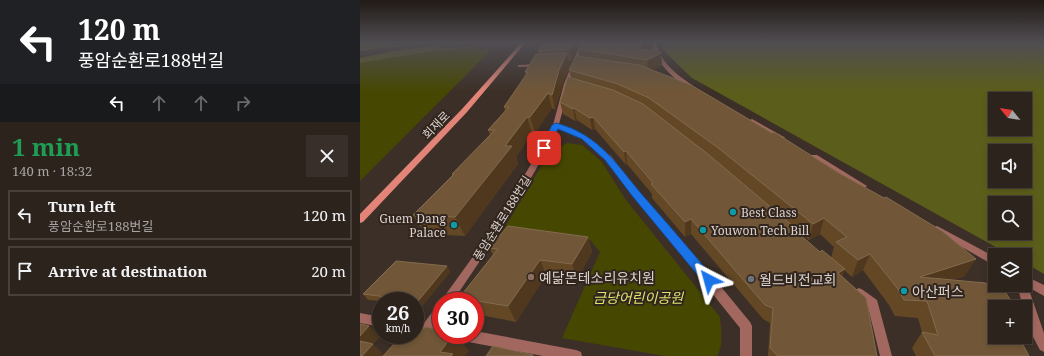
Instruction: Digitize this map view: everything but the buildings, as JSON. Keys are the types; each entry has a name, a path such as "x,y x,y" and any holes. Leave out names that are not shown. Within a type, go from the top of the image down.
{"main road":[{"name":"회재로","path":"360,220 458,119 510,59"}],"street":[{"name":"풍암순환로188번길","path":"453,292 493,235 556,125 571,85 578,59"},
{"path":"660,59 676,80 700,92"},
{"path":"519,66 546,65"},
{"path":"747,118 787,141"},
{"path":"556,125 584,138 608,158 637,195 700,269 746,326 746,356"},
{"path":"805,152 867,189"},
{"path":"927,224 988,258"},
{"path":"1032,284 1044,291"},
{"path":"855,289 873,304 886,356"},
{"path":"1024,292 1037,332 1044,346"},
{"path":"360,318 372,320"},
{"path":"413,345 432,323"},
{"path":"424,328 432,330"},
{"path":"484,339 576,356"}],"green space":[{"path":"387,59 482,59 360,181 360,63"},
{"name":"금당어린이공원","path":"567,143 582,145 601,161 626,200 720,317 721,347 717,356 665,356 562,338 600,252 590,240 501,234 549,153"}],"shaded area":[{"path":"360,59 387,59 360,63"},
{"path":"672,59 1044,59 1044,274 1032,267 1032,248 997,248 692,78"}],"place":[{"name":"Best Class","path":"733,212"},
{"name":"Guem Dang Palace","path":"454,225"},
{"name":"Youwon Tech Bill","path":"703,230"},
{"name":"예닮몬테소리유치원","path":"531,277"},
{"name":"월드비전교회","path":"751,279"},
{"name":"아산퍼스","path":"904,291"}],"route":[{"path":"544,148 556,125 584,138 608,158 637,195 709,280"}]}
